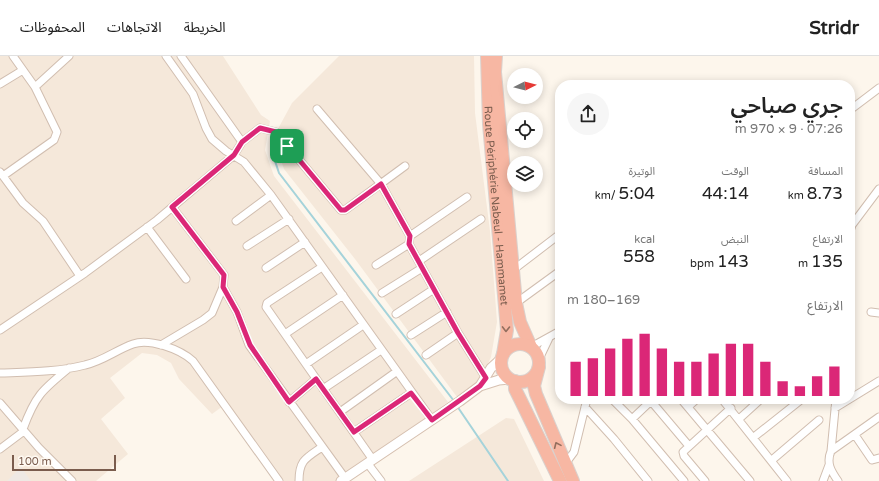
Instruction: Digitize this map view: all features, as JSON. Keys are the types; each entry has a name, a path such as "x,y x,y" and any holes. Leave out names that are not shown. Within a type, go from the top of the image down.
{"highway":[{"name":"Route Périphérie Nabeul - Hammamet","path":"487,56 489,124 507,330 503,356"},
{"name":"Route Périphérie Nabeul - Hammamet","path":"496,56 495,72 516,303 520,322 531,347"},
{"path":"539,363 532,378 521,382 513,380 503,370 503,356 512,346 525,344 531,347 539,363 534,386 536,394 573,481"},
{"path":"513,380 515,389 560,481"}],"street":[{"path":"13,56 35,87 56,127 56,136 54,140 2,174 23,203 43,221 80,276"},
{"path":"35,87 69,56"},
{"path":"166,56 193,94 212,139 226,151 244,162 271,195 411,393 432,420"},
{"path":"181,56 242,142"},
{"path":"0,84 23,70"},
{"path":"855,106 879,88"},
{"path":"317,109 381,184 410,240 420,264 458,333 486,378"},
{"path":"0,330 80,276 147,227 234,155 242,142 260,128 276,132 341,210 345,210 405,166"},
{"path":"855,221 879,189"},
{"path":"236,221 271,195"},
{"path":"376,265 467,197"},
{"path":"161,345 212,313 223,287 224,275 172,207"},
{"path":"247,246 289,219"},
{"path":"382,293 482,219"},
{"path":"147,227 186,278"},
{"path":"513,270 555,238"},
{"path":"266,268 305,242"},
{"path":"322,267 266,305 266,309 354,432 381,481"},
{"path":"516,303 555,275"},
{"path":"223,287 237,312 250,345 322,447 343,480 480,386 491,368 503,356"},
{"path":"396,314 434,289"},
{"path":"285,334 343,295"},
{"path":"412,335 447,312"},
{"path":"871,312 879,313"},
{"path":"306,364 363,325"},
{"path":"426,354 458,333"},
{"path":"531,347 555,334"},
{"path":"539,363 549,338"},
{"path":"0,373 69,368 86,365 105,358 132,344 140,343 161,345 186,355 193,361 279,481"},
{"path":"323,389 381,350"},
{"path":"0,449 23,430 32,406 39,394 69,368"},
{"path":"340,412 396,372"},
{"path":"289,402 316,379"},
{"path":"480,386 499,380 513,380"},
{"path":"855,396 879,381"},
{"path":"354,432 411,393"},
{"path":"0,403 23,430 72,481"},
{"path":"565,464 574,452 586,404"},
{"path":"617,404 632,418 684,481"},
{"path":"632,418 648,404"},
{"path":"655,404 689,446"},
{"path":"685,404 708,430 746,480"},
{"path":"688,407 691,404"},
{"path":"727,404 788,481"},
{"path":"739,419 756,404"},
{"path":"824,481 829,465 835,404"},
{"path":"835,408 842,404"},
{"path":"754,437 795,405"},
{"path":"585,407 614,439 648,481"},
{"path":"705,481 682,454 731,408"},
{"path":"831,451 879,417"},
{"path":"772,460 819,420"},
{"path":"855,435 872,460 879,458"},
{"path":"299,481 299,470 302,462 322,447"},
{"path":"829,465 831,472 838,481"}],"shaded area":[{"path":"0,56 223,56 261,115 270,121 265,150 274,176 448,402 336,481 277,481 223,406 212,414 179,379 171,363 157,355 142,353 110,378 125,398 101,419 128,454 96,481 0,481"},
{"path":"339,56 474,56 475,113 490,231 497,322 491,357 484,372 478,382 457,397 355,259 284,169 276,146 279,127 292,103"},
{"path":"506,418 514,419 544,481 409,481"},
{"path":"21,467 31,481 7,481"}],"waterway":[{"path":"272,137 271,149 279,173 454,401"},
{"path":"457,406 508,481"}],"route":[{"path":"260,128 266,128 276,132 287,146 341,210 345,210 381,184 410,236 409,244 458,333 486,378 480,386 432,420 411,393 354,432 316,379 289,402 258,360 250,345 237,312 223,287 224,275 172,207 234,155 242,142 260,128"}]}
